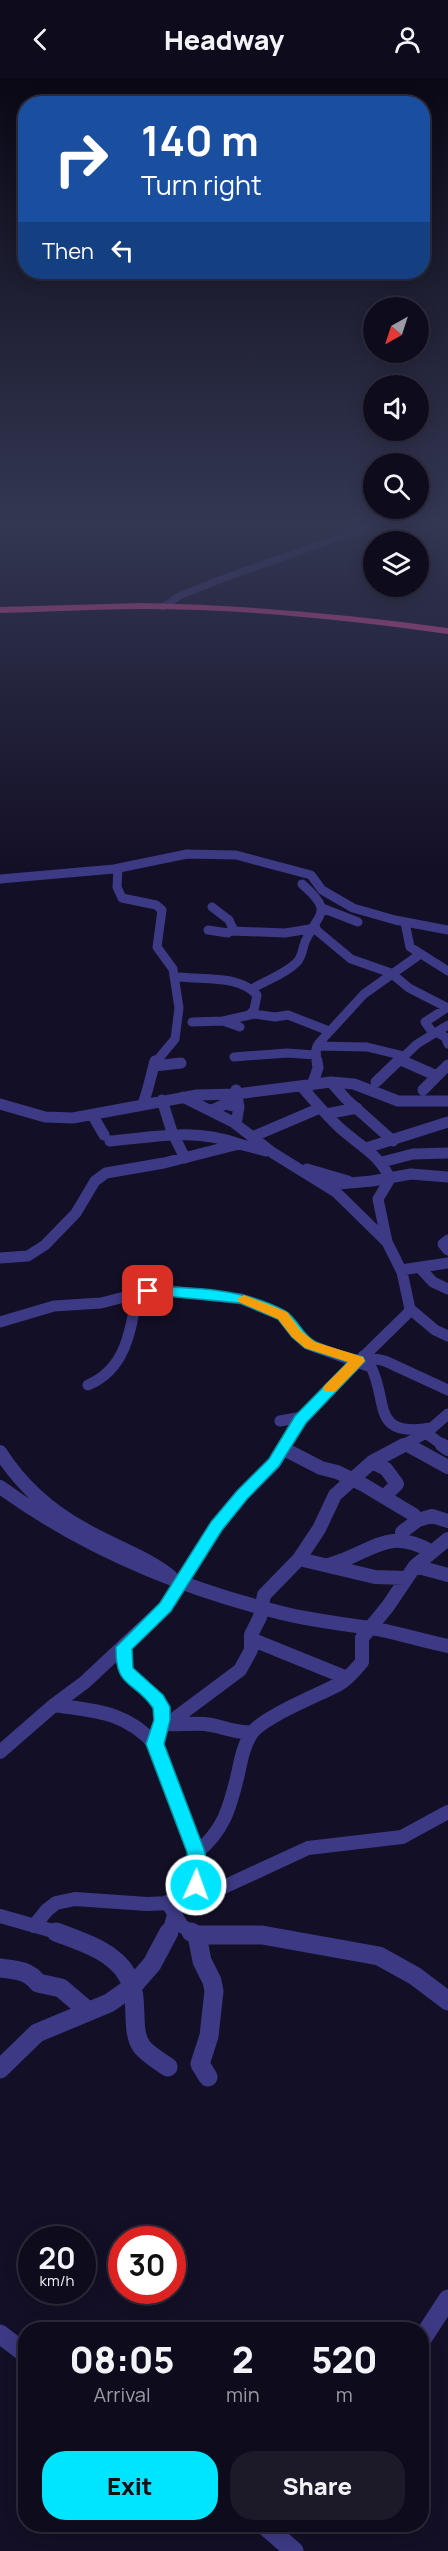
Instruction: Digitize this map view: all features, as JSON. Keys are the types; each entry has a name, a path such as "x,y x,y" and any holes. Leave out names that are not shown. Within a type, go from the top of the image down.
{"street":[{"path":"0,879 118,868 180,854 236,855 311,875 320,889 376,916 448,930"},
{"path":"118,868 116,884 122,898 156,905 162,910 155,944 159,954 167,959 173,970 179,994 177,1024 172,1044 159,1055 153,1080 146,1087 143,1104"},
{"path":"302,884 318,898 322,908 317,926"},
{"path":"212,907 231,922 232,931"},
{"path":"322,908 358,922"},
{"path":"252,989 278,976 299,961 307,938 317,926 328,915 339,915"},
{"path":"345,928 376,916"},
{"path":"405,923 410,947 419,955 448,971"},
{"path":"208,930 224,933 232,931 285,933 317,926"},
{"path":"317,926 351,959 391,973 409,988 448,1007"},
{"path":"307,1086 318,1068 317,1051 329,1032 358,1000 391,973 419,955"},
{"path":"180,977 235,982 252,989 257,995 254,1010 250,1014"},
{"path":"448,1007 425,1022 425,1025 434,1033 445,1037 448,1044"},
{"path":"192,1022 223,1021 250,1014 288,1015 329,1032"},
{"path":"223,1021 240,1027"},
{"path":"376,1082 402,1058 448,1025"},
{"path":"234,1057 367,1047 402,1058 440,1075 440,1091 447,1101"},
{"path":"156,1064 181,1063"},
{"path":"331,1082 393,1141"},
{"path":"0,1104 60,1119 93,1116 162,1100 197,1095 331,1082 354,1084 398,1101 447,1101"},
{"path":"307,1086 323,1111 381,1162 390,1179"},
{"path":"236,1124 237,1092"},
{"path":"183,1097 211,1108 273,1153 327,1185 387,1242"},
{"path":"162,1100 172,1132 185,1158"},
{"path":"211,1108 228,1103 238,1107"},
{"path":"0,1258 28,1256 45,1245 76,1213 99,1176 106,1173 185,1158 239,1144 323,1111 357,1108"},
{"path":"93,1116 107,1138 140,1139 172,1132 203,1134 239,1144"},
{"path":"366,1148 447,1124"},
{"path":"381,1162 413,1154 448,1153"},
{"path":"296,1166 352,1183"},
{"path":"327,1185 422,1174 448,1177"},
{"path":"390,1179 378,1199 387,1242 401,1270 410,1309 435,1330 448,1336"},
{"path":"448,1240 443,1244 448,1250"},
{"path":"401,1270 448,1263"},
{"path":"420,1268 433,1282 448,1289"},
{"path":"0,1322 54,1306 101,1304 137,1293 161,1290 242,1299 283,1316 297,1334 310,1345 393,1364 448,1390"},
{"path":"88,1385 98,1382 109,1374 128,1342 137,1293"},
{"path":"0,1752 54,1705 85,1682 165,1607 226,1513 265,1473 284,1449 302,1417 410,1309"},
{"path":"361,1358 374,1373 381,1409 386,1419 403,1430 435,1429"},
{"path":"155,1744 165,1724 233,1677 251,1650 251,1639 264,1595 298,1559 319,1529 335,1495 372,1462 435,1429 448,1414"},
{"path":"280,1421 302,1417"},
{"path":"435,1429 448,1449"},
{"path":"408,1444 446,1463"},
{"path":"284,1449 321,1468 351,1479 403,1508 418,1520"},
{"path":"0,1452 19,1479 63,1516 87,1531 145,1557 181,1584"},
{"path":"372,1462 386,1469 397,1484 384,1497"},
{"path":"0,1487 32,1512 79,1539 181,1584 282,1613 369,1628 448,1646"},
{"path":"402,1539 402,1532 418,1520 432,1516 448,1521"},
{"path":"328,1565 348,1560 368,1550 402,1539 432,1552"},
{"path":"165,1724 185,1726 202,1724 242,1733 252,1732 291,1706 327,1691 346,1678 362,1662 362,1638 388,1606 411,1572 448,1539"},
{"path":"298,1559 381,1578 411,1572 448,1575"},
{"path":"251,1639 346,1678"},
{"path":"124,1647 124,1666 127,1672 157,1700 165,1724"},
{"path":"0,2069 37,2033 109,2003 133,1986 158,1955 176,1904 192,1892 198,1877 196,1852 155,1744 140,1727 119,1716 103,1711 54,1705"},
{"path":"196,1852 211,1841 221,1828 242,1753 252,1732"},
{"path":"34,1926 53,1904 68,1900 176,1904 215,1891 308,1848 409,1834 448,1812"},
{"path":"176,1904 188,1931 197,1935 262,1935 380,1956 408,1971 448,2001"},
{"path":"0,1916 64,1935 105,1952 125,1970 133,1986 135,2030 139,2043 149,2055 168,2067"},
{"path":"197,1935 202,1960 214,1991 209,2036 201,2064 208,2077"},
{"path":"0,1968 24,1971 32,1975 38,1983 61,1988 88,2011"},
{"path":"429,2328 448,2299"},
{"path":"0,2334 18,2348"},
{"path":"277,2532 294,2551"}],"slow traffic":[{"path":"244,1299 283,1316 290,1322 297,1334 310,1345 358,1361 330,1388"}],"route":[{"path":"148,1291 161,1290 242,1299 283,1316 290,1322 297,1334 310,1345 358,1361 300,1419 274,1463 226,1513 165,1607 124,1647 124,1666 127,1672 157,1700 161,1707 162,1720 155,1744 164,1772 184,1815 196,1852 198,1877 196,1885"}]}
